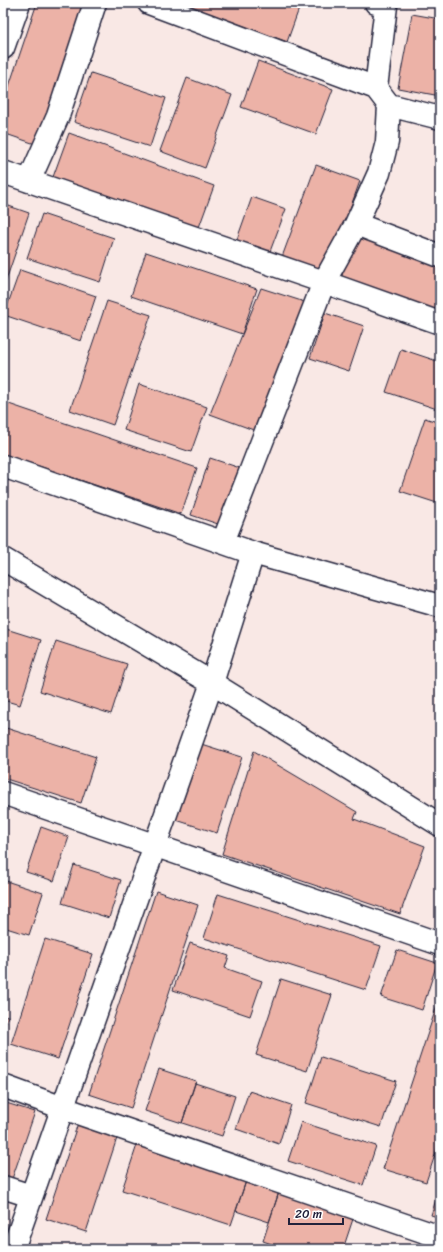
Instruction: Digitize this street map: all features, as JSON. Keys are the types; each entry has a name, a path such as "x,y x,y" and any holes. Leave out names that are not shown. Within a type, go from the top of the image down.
{"street":[{"path":"3,48 19,3"},
{"path":"29,181 58,116 95,3"},
{"path":"149,3 376,88 389,105 440,118"},
{"path":"376,88 383,4"},
{"path":"223,542 324,282 356,224 379,173 387,142 389,105"},
{"path":"3,172 440,323"},
{"path":"356,224 440,256"},
{"path":"3,466 253,552 440,606"},
{"path":"13,1249 212,683 253,552"},
{"path":"3,559 212,683 440,825"},
{"path":"3,793 440,944"},
{"path":"3,1086 440,1237"},
{"path":"3,1187 32,1196"}],"building":[{"path":"3,3 13,3 3,16"},
{"path":"37,3 85,3 38,145 3,133 3,104"},
{"path":"181,3 301,3 287,42"},
{"path":"412,14 440,19 440,96 398,88"},
{"path":"258,61 333,89 316,134 241,107"},
{"path":"91,73 166,98 150,147 74,122"},
{"path":"187,78 232,95 205,168 160,151"},
{"path":"69,133 214,186 198,230 53,177"},
{"path":"316,165 360,181 327,273 282,257"},
{"path":"252,197 286,209 269,254 236,242"},
{"path":"3,204 29,213 3,289"},
{"path":"42,214 114,238 100,282 27,258"},
{"path":"356,236 440,266 440,314 341,278"},
{"path":"146,252 257,289 242,334 131,296"},
{"path":"20,270 96,296 81,341 4,315"},
{"path":"261,288 311,304 259,432 210,414"},
{"path":"107,301 151,315 113,425 70,410"},
{"path":"325,313 364,326 349,371 310,358"},
{"path":"401,349 440,362 440,410 386,392"},
{"path":"139,384 207,407 191,452 124,430"},
{"path":"3,402 197,468 181,514 3,454"},
{"path":"425,418 440,423 440,504 400,491"},
{"path":"210,458 246,470 227,527 191,515"},
{"path":"3,628 41,640 20,705 3,700"},
{"path":"56,641 127,664 111,714 40,691"},
{"path":"3,727 96,757 81,803 3,778"},
{"path":"198,743 242,757 217,833 173,819"},
{"path":"254,751 357,812 354,819 425,846 400,914 222,854"},
{"path":"41,827 69,837 54,881 26,872"},
{"path":"74,865 121,880 109,918 62,903"},
{"path":"3,880 43,893 29,935 3,927"},
{"path":"156,891 198,905 131,1108 89,1094"},
{"path":"218,894 381,946 366,990 204,938"},
{"path":"45,939 93,954 58,1059 11,1044"},
{"path":"190,943 229,956 225,968 262,981 250,1016 173,990"},
{"path":"397,950 437,963 422,1010 381,997"},
{"path":"281,979 332,995 307,1071 256,1055"},
{"path":"440,996 440,1140 426,1182 383,1169"},
{"path":"3,1015 8,1016 3,1031"},
{"path":"321,1057 396,1081 381,1127 306,1103"},
{"path":"159,1069 196,1081 182,1123 145,1111"},
{"path":"195,1083 235,1096 222,1136 182,1123"},
{"path":"249,1091 291,1105 279,1144 236,1129"},
{"path":"3,1102 35,1112 12,1179 3,1176"},
{"path":"301,1122 376,1146 363,1185 288,1161"},
{"path":"78,1123 118,1135 86,1232 46,1219"},
{"path":"137,1145 246,1181 231,1225 122,1190"},
{"path":"246,1181 279,1192 269,1222 236,1211"},
{"path":"440,1187 440,1218 431,1215"},
{"path":"279,1192 354,1216 343,1249 286,1249 263,1241"}]}
